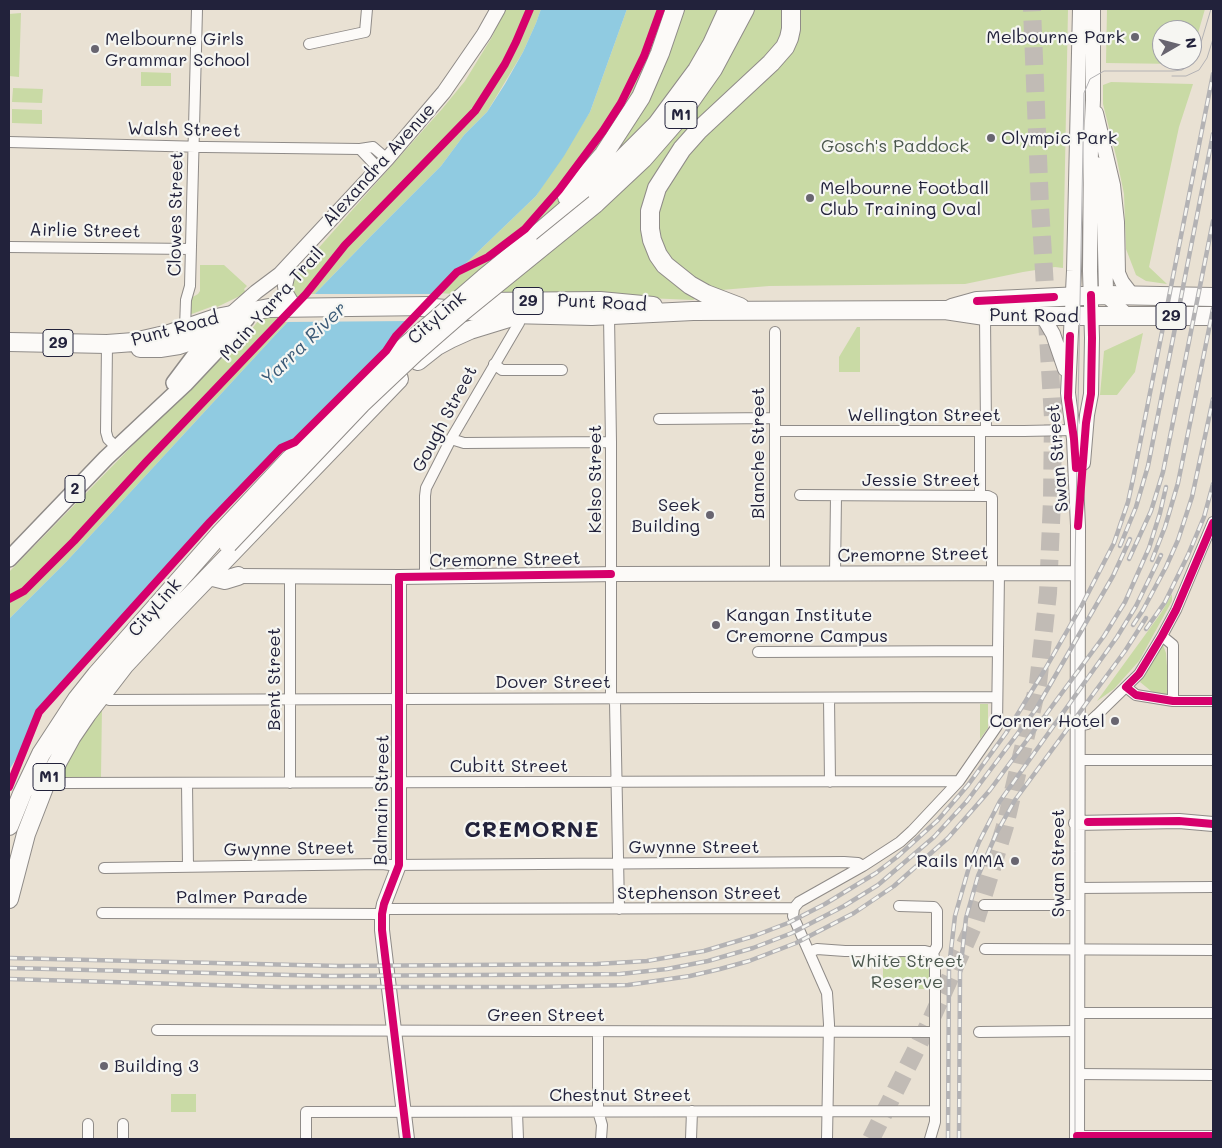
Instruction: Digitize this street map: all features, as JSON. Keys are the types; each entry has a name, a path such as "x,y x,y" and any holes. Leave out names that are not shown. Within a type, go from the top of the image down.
{"highway":[{"path":"586,194 604,154 641,97 660,53 675,9"},
{"path":"657,124 688,70 715,9"},
{"name":"M1","path":"9,899 21,849 45,785 72,736 101,694 224,540 361,404 462,312 633,150 657,124 697,70 712,44 728,9"},
{"name":"M1","path":"586,194 623,179 677,120 713,69 745,9"},
{"path":"750,311 697,289 665,265 658,255 652,240 649,224 650,211 657,188 682,149 698,131 776,58 785,47 791,29 791,9"},
{"name":"CityLink","path":"9,826 41,754 77,699 96,675 224,540 290,459 374,374 417,334 586,194"},
{"name":"Punt Road","path":"945,310 977,301 1073,296 1213,297"},
{"name":"Punt Road","path":"107,344 150,339 230,315 277,309 430,307 506,301 600,301 693,311"},
{"name":"Punt Road","path":"430,307 521,315 609,316 693,311 945,310 986,316 1213,316"},
{"name":"Punt Road","path":"9,342 107,344 164,348 210,335 277,309"},
{"name":"Alexandra Avenue","path":"210,335 230,315"},
{"path":"120,670 378,400 429,352 459,334 521,315"},
{"path":"209,576 225,580 238,576"}],"main road":[{"name":"Alexandra Avenue","path":"9,559 42,523 144,422 185,384 277,309"},
{"name":"Alexandra Avenue","path":"144,422 210,335"}],"street":[{"name":"Clowes Street","path":"185,328 187,296 190,286 197,9"},
{"path":"309,44 365,32 367,9"},
{"name":"Alexandra Avenue","path":"472,52 489,9"},
{"name":"Alexandra Avenue","path":"230,315 280,274 382,163 444,92 484,34 498,9"},
{"name":"Swan Street","path":"1077,1138 1076,822 1078,526 1073,430 1068,403 1068,387 1073,296 1080,9"},
{"path":"1091,140 1093,9"},
{"path":"1078,90 1091,140"},
{"path":"1093,100 1115,195 1118,273 1132,295"},
{"path":"1076,147 1082,141 1091,140 1106,150"},
{"name":"Swan Street","path":"1078,526 1086,423 1091,394 1092,316 1099,295 1091,140"},
{"name":"Walsh Street","path":"9,142 193,147 360,149 373,147 382,163"},
{"name":"Airlie Street","path":"9,247 191,249"},
{"path":"277,309 286,295 285,290 290,263"},
{"name":"Alexandra Avenue","path":"277,309 270,291 280,274"},
{"path":"1099,295 1128,316"},
{"name":"Gough Street","path":"425,576 426,488 451,439 519,323 521,315"},
{"path":"1042,315 1053,334 1068,387"},
{"name":"Kelso Street","path":"609,316 611,698 615,702 619,910"},
{"path":"980,496 986,316"},
{"name":"Blanche Street","path":"775,332 775,575"},
{"path":"107,344 106,432 108,439 117,448"},
{"path":"494,364 502,370 562,370"},
{"path":"659,419 775,418"},
{"name":"Wellington Street","path":"775,431 1073,430"},
{"path":"451,439 464,443 611,442"},
{"name":"Jessie Street","path":"800,495 988,496 992,498 995,573"},
{"path":"835,574 836,496"},
{"path":"1077,726 1087,724 1139,674 1176,610 1213,522"},
{"name":"Stephenson Street","path":"383,912 794,908 799,902 862,866 900,842 912,832 959,781 997,726 998,651 995,573"},
{"name":"Cremorne Street","path":"238,576 399,577 611,574 1078,573"},
{"name":"Bent Street","path":"290,575 290,783"},
{"name":"Balmain Street","path":"399,577 399,865 383,912 382,930 407,1139"},
{"path":"1162,636 1173,645 1173,701"},
{"path":"758,652 998,651"},
{"path":"1126,688 1136,695 1173,701 1213,701"},
{"name":"Dover Street","path":"109,700 997,696"},
{"path":"828,698 830,782"},
{"path":"1077,760 1213,760"},
{"name":"Cubitt Street","path":"60,783 959,781"},
{"path":"187,783 188,867"},
{"path":"1076,822 1179,821 1213,824"},
{"name":"Gwynne Street","path":"104,868 844,862 858,863 862,866"},
{"path":"1077,888 1213,887"},
{"path":"984,906 1077,905"},
{"path":"899,906 934,906 937,911 937,946 933,953"},
{"path":"794,908 793,916 827,993 827,1139"},
{"name":"Palmer Parade","path":"102,913 383,912"},
{"path":"809,952 817,949 925,951 933,953"},
{"path":"985,949 1213,950"},
{"path":"930,1139 935,1128 936,961 933,953"},
{"path":"1076,1013 1213,1012"},
{"name":"Green Street","path":"158,1030 935,1032"},
{"path":"979,1032 1076,1031"},
{"path":"598,1032 598,1111 602,1126 601,1139"},
{"path":"1077,1074 1213,1075"},
{"path":"691,1139 692,1111"},
{"name":"Chestnut Street","path":"306,1139 306,1112 934,1111"},
{"path":"518,1112 518,1139"},
{"path":"88,1124 88,1139"},
{"path":"123,1139 124,1124"},
{"path":"1077,1138 1213,1136"}],"green space":[{"path":"504,9 541,9 523,52 487,112 464,135 441,166 278,332 66,562 9,619 9,572 172,405 250,331 307,261 465,81 492,37"},
{"name":"Gosch's Paddock","path":"627,9 1068,9 1063,268 1055,267 1023,272 965,284 769,286 709,291 693,300 435,293 536,196 590,112"},
{"name":"Melbourne Park","path":"1107,9 1205,9 1202,20 1152,20 1152,64 1106,63"},
{"path":"21,13 19,77 9,76 9,14"},
{"path":"141,72 171,73 171,86 141,86"},
{"name":"Melbourne Park","path":"1111,82 1193,84 1179,127 1149,267 1167,284 1146,281 1136,275 1126,249 1124,194 1103,104 1103,85"},
{"path":"13,88 43,89 42,103 12,102"},
{"path":"12,109 42,110 42,124 12,123"},
{"path":"200,265 224,265 247,286 244,289 246,293 217,307 216,305 189,315 191,298 200,291"},
{"path":"857,327 860,327 860,372 839,372 839,357"},
{"path":"1143,333 1135,372 1117,395 1100,395 1104,351"},
{"path":"1172,594 1172,601 1139,661 1114,689 1097,701 1161,613"},
{"path":"1163,645 1166,653 1169,693 1164,696 1151,691 1140,682"},
{"path":"980,704 988,704 988,728 980,739"},
{"path":"102,706 101,777 63,776 61,774 77,742"},
{"name":"White Street Reserve","path":"883,953 931,953 931,989 883,989"},
{"path":"171,1094 196,1094 196,1112 171,1112"}],"water":[{"name":"Yarra River","path":"541,9 627,9 590,112 564,156 536,196 435,293 395,334 384,349 294,438 38,709 25,745 9,770 9,619 66,562 278,332 441,166 464,135 487,112 505,84 523,52"}],"pier":[{"path":"310,294 437,294 411,321 284,322"},
{"path":"392,343 296,439 212,528 316,417"}],"tunnel":[{"path":"871,1139 930,1022 976,920 1005,826 1038,684 1048,593 1053,418 1040,206 1032,9"}],"tram line":[{"path":"1075,1139 1075,564 1084,93 1090,79 1104,71 1182,70 1197,56 1211,9"},
{"path":"1172,76 1186,76 1199,70 1207,58 1213,39"}],"railway":[{"path":"9,958 339,966 597,964 647,961 704,951 754,936 788,923 825,904 876,873 938,820 968,785 1006,733 1082,605 1114,543 1128,502 1133,479 1213,74"},
{"path":"1120,546 1136,507 1148,466 1213,134"},
{"path":"1129,559 1151,511 1163,472 1213,221"},
{"path":"1152,560 1165,527 1178,483 1213,309"},
{"path":"1133,625 1166,567 1178,540 1192,497 1213,399"},
{"path":"1146,629 1165,602 1188,555 1204,517 1213,484"},
{"path":"9,979 281,987 628,985 690,976 720,969 749,961 796,943 854,913 894,886 948,838 990,790 1104,636 1125,602 1149,548 1166,487"},
{"path":"9,968 330,976 620,974 667,969 708,961 753,948 792,933 844,906 878,885 934,837 967,801 1036,709 1113,576 1130,539"},
{"path":"948,1139 949,967 955,916 969,867 979,842 1000,801 1117,637 1136,606 1161,555"},
{"path":"959,1139 960,973 966,918 978,876 997,832 1015,800 1125,651 1146,618"}],"cycle path":[{"name":"Main Yarra Trail","path":"9,599 24,591 74,541 146,462 306,294 345,245 475,111 505,64 530,9"},
{"path":"9,787 39,712 210,522 281,448 295,442 386,351 396,336 457,272 488,257 525,229 559,190 603,131 621,103 644,56 661,9"},
{"path":"1078,526 1086,423 1091,394 1091,295"},
{"path":"977,301 1054,297"},
{"path":"1070,336 1068,398 1076,468"},
{"path":"1213,523 1176,610 1139,674 1126,687 1136,695 1173,701 1213,701"},
{"path":"407,1139 382,930 384,904 399,865 399,577 611,574"},
{"path":"1088,822 1179,821 1213,824"},
{"path":"1077,1136 1213,1136"}],"place":[{"name":"Melbourne Park","path":"1135,37"},
{"name":"Melbourne Girls Grammar School","path":"95,49"},
{"name":"Olympic Park","path":"991,138"},
{"name":"Melbourne Football Club Training Oval","path":"810,198"},
{"name":"Seek Building","path":"710,515"},
{"name":"Kangan Institute Cremorne Campus","path":"716,625"},
{"name":"Corner Hotel","path":"1115,721"},
{"name":"Rails MMA","path":"1015,861"},
{"name":"Building 3","path":"104,1066"}],"district":[{"name":"CREMORNE","path":"532,830"}]}
